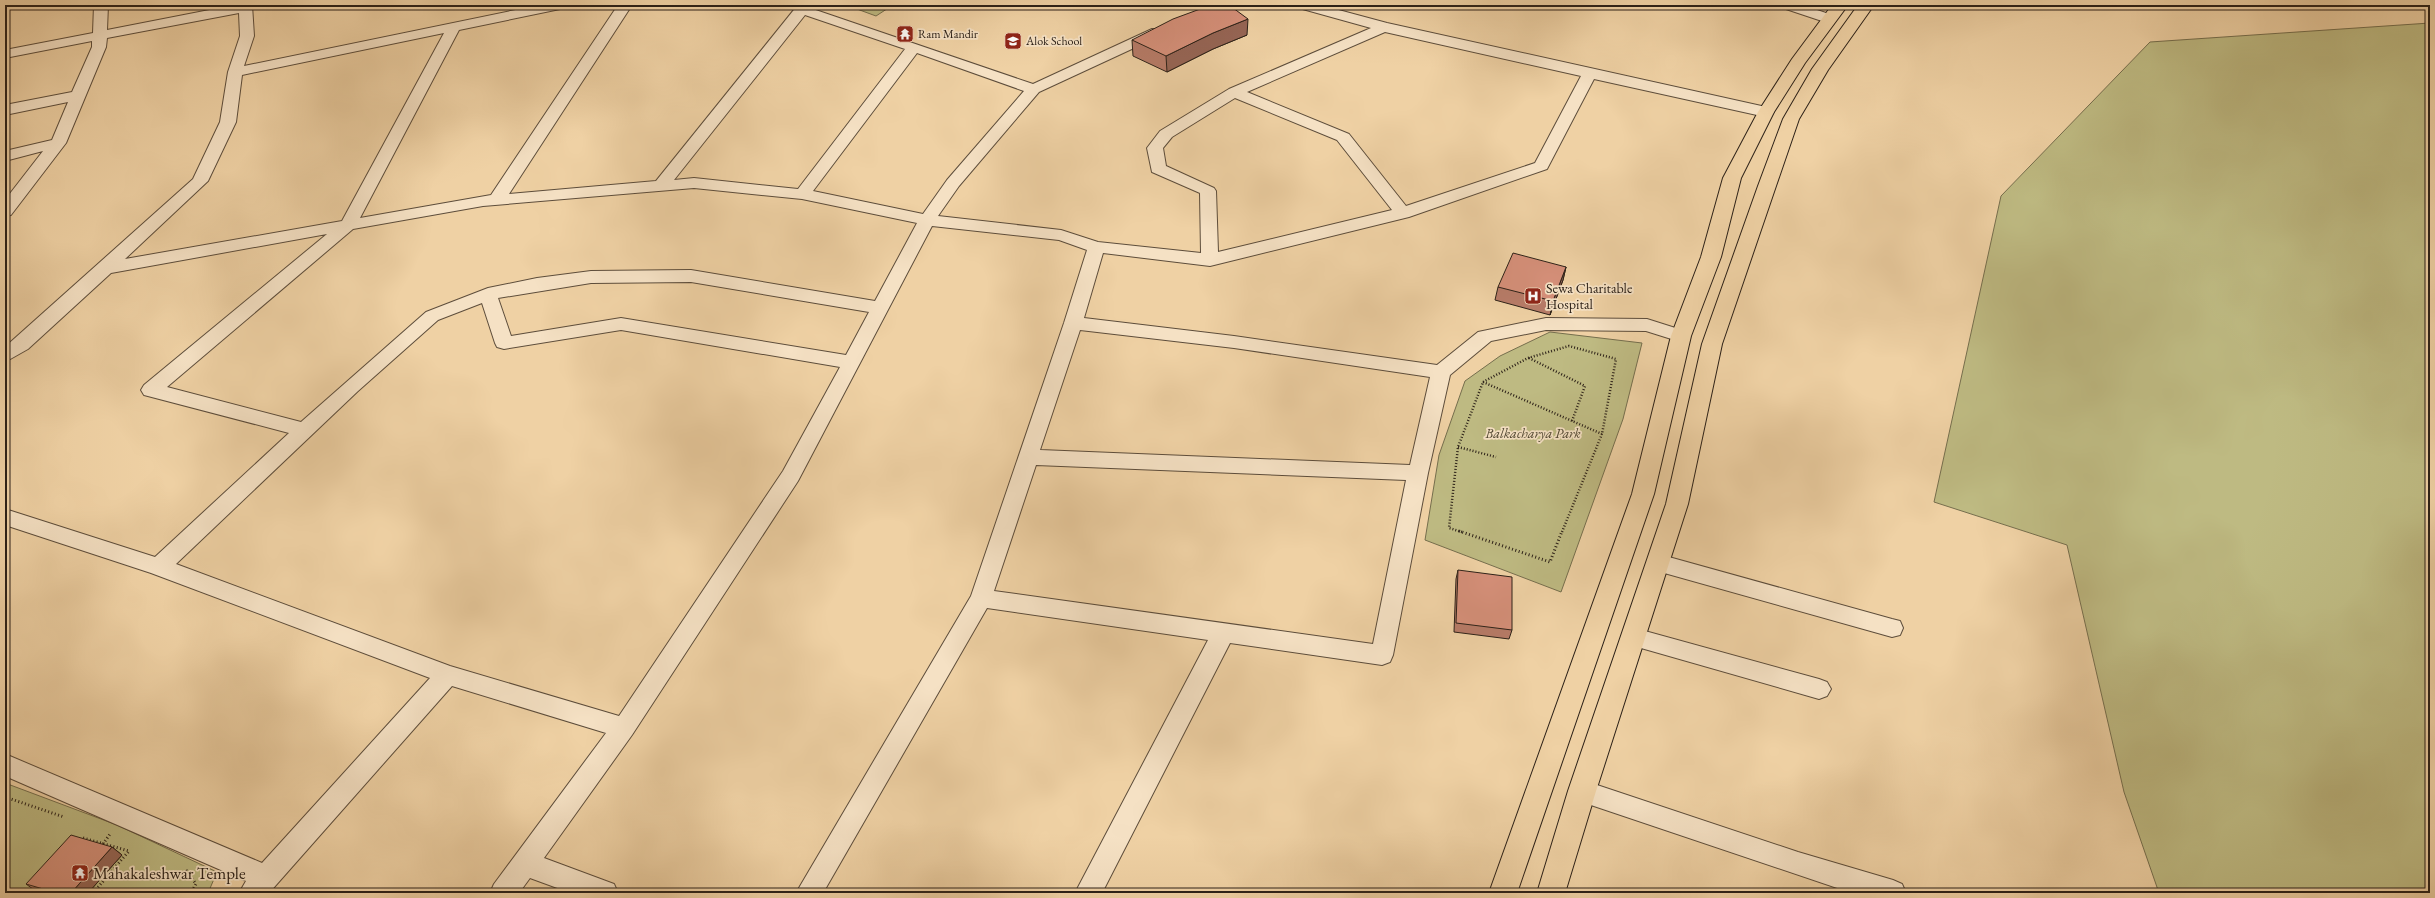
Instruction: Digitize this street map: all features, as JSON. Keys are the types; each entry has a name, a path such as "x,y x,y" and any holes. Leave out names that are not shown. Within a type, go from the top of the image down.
{"main road":[{"path":"1551,893 1582,791 1677,504 1712,344 1791,119 1820,69 1866,5"},
{"path":"1503,893 1643,494 1681,336 1711,257 1732,178 1766,112 1798,62 1835,12"}],"street":[{"path":"5,211 58,143 99,47 101,5"},
{"path":"235,72 560,5"},
{"path":"497,200 625,5"},
{"path":"1304,5 1342,10 1384,27 1589,74 1766,112"},
{"path":"1788,5 1835,12"},
{"path":"5,54 246,6 247,36 235,72 228,122 200,181 21,345 5,356"},
{"path":"661,186 798,7 1034,89"},
{"path":"503,893 526,864 624,728 791,476 927,220 953,183 1034,89 1175,24"},
{"path":"304,430 151,390 348,225 454,27"},
{"path":"1210,260 1208,191 1158,169 1155,148 1166,134 1234,92 1384,27"},
{"path":"802,194 914,48"},
{"path":"105,268 497,200 694,183 802,194 927,220 1062,235 1096,247 1210,260 1403,213 1541,166 1589,74"},
{"path":"1234,92 1343,137 1403,213"},
{"path":"5,110 79,95"},
{"path":"5,156 58,143"},
{"path":"809,893 981,598 1073,323 1096,247"},
{"path":"159,567 351,386 432,316 488,294 537,284 592,277 691,276 880,308"},
{"path":"488,294 504,343 621,324 851,362"},
{"path":"1073,323 1234,342 1441,372"},
{"path":"981,598 1382,655 1418,473 1441,372 1485,336 1546,324 1647,325 1681,336"},
{"path":"1029,457 1418,473"},
{"path":"5,517 159,567 448,675 624,728"},
{"path":"1658,563 1892,628"},
{"path":"1088,893 1224,632"},
{"path":"1634,637 1819,689"},
{"path":"5,765 259,885 448,675"},
{"path":"1582,791 1791,862 1893,893"},
{"path":"526,864 605,893"}],"path":[{"path":"1569,346 1616,359 1602,434 1550,562 1449,528 1458,447 1483,382 1528,358 1569,346"},
{"path":"1528,358 1585,386 1572,421"},
{"path":"1483,382 1602,434"},
{"path":"1458,447 1496,457"},
{"path":"5,798 65,818"},
{"path":"103,830 110,833"},
{"path":"76,843 81,838 129,851 93,893"},
{"path":"31,893 41,882"}],"green space":[{"path":"846,5 893,5 876,16"},
{"path":"2430,23 2430,893 2159,893 2124,792 2067,545 1934,502 2001,196 2150,42"},
{"name":"Balkacharya Park","path":"1550,332 1642,343 1623,419 1561,592 1425,540 1439,455 1465,381 1500,356"},
{"path":"5,783 117,825 217,872 208,893 5,893"}],"building":[{"path":"1211,5 1229,5 1248,19 1213,33 1166,56 1132,40 1173,19"},
{"path":"1513,253 1566,267 1553,301 1498,287"},
{"path":"1458,570 1512,577 1512,630 1456,623"},
{"name":"Mahakaleshwar Temple","path":"71,835 112,847 71,893 57,893 26,884"}],"place":[{"name":"Ram Mandir","path":"905,34"},
{"name":"Alok School","path":"1013,41"},
{"name":"Sewa Charitable Hospital","path":"1533,296"},
{"name":"Mahakaleshwar Temple","path":"80,873"}]}
